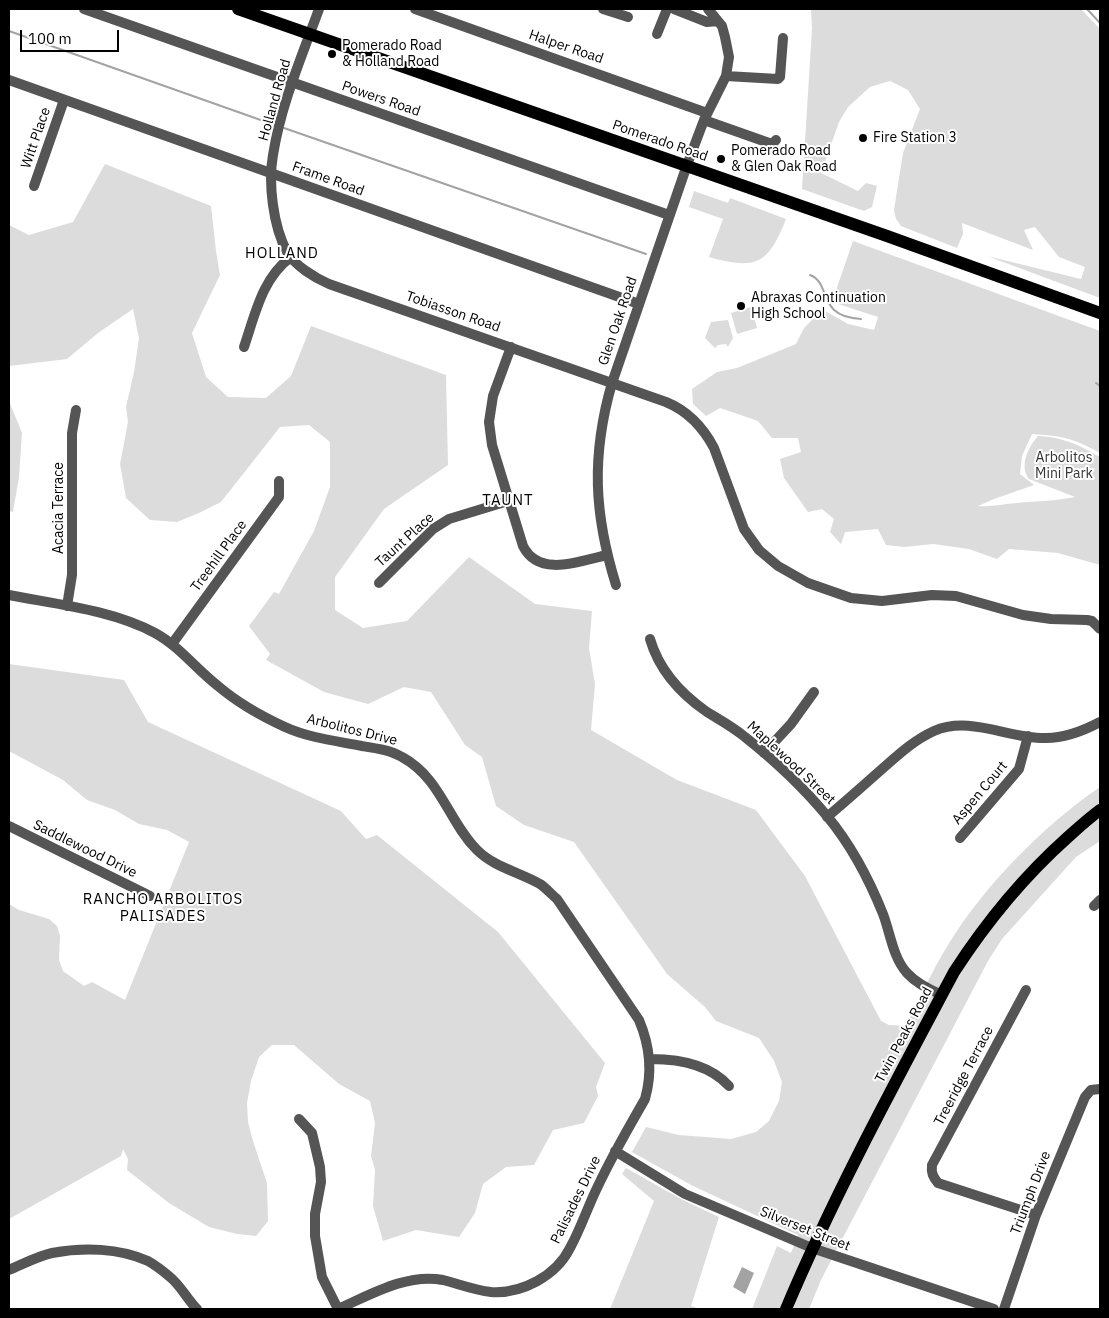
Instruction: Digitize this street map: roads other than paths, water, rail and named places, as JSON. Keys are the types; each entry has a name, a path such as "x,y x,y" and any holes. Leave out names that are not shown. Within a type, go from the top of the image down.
{"main road":[{"name":"Pomerado Road","path":"238,9 687,165 1100,313"},
{"name":"Twin Peaks Road","path":"786,1309 832,1204 954,972 974,941 1007,898 1043,859 1100,810"}],"street":[{"name":"Powers Road","path":"84,9 669,215"},
{"name":"Holland Road","path":"291,257 280,233 273,207 273,156 292,82 319,9"},
{"name":"Halper Road","path":"415,9 706,117 772,144 776,140"},
{"path":"603,9 628,17"},
{"path":"657,34 667,9"},
{"path":"674,9 707,22 718,21"},
{"path":"708,9 722,26 725,37 729,57 726,76 778,79 780,77 783,38"},
{"name":"Glen Oak Road","path":"616,585 603,537 597,492 598,450 605,406 687,165 706,117 726,76"},
{"name":"Frame Road","path":"9,80 639,304"},
{"name":"Witt Place","path":"34,186 64,100"},
{"path":"244,347 263,293 271,277 291,257"},
{"name":"Tobiasson Road","path":"291,257 314,278 328,284 673,405 694,419 708,436 744,529 759,550 778,566 808,583 851,598 882,601 932,595 956,596 1023,615 1053,620 1092,621 1100,629"},
{"path":"511,347 493,396 489,422 492,445 526,554 548,566 558,566 607,555"},
{"name":"Acacia Terrace","path":"67,606 72,576 72,433 76,410"},
{"name":"Treehill Place","path":"172,644 279,497 279,481"},
{"name":"Taunt Place","path":"379,582 433,530 449,520 508,501"},
{"name":"Arbolitos Drive","path":"9,595 116,617 136,624 172,644 218,686 250,710 288,728 327,740 382,750 402,756 422,772 440,792 463,833 477,850 490,860 541,885 565,908 639,1020 646,1037 651,1059 648,1088 645,1098 615,1151"},
{"name":"Maplewood Street","path":"650,639 659,662 686,696 744,736 764,753 828,817 855,856 872,888 884,916 899,961 907,973 931,990 942,995"},
{"path":"764,753 791,724 814,692"},
{"path":"828,817 912,743 935,730 971,726 1044,738 1062,737 1082,731 1100,722"},
{"name":"Aspen Court","path":"960,838 1019,769 1028,736"},
{"name":"Saddlewood Drive","path":"9,826 150,896"},
{"name":"Treeridge Terrace","path":"1026,990 932,1165 932,1176 938,1182 1036,1214"},
{"path":"651,1059 685,1061 719,1075 729,1086"},
{"name":"Triumph Drive","path":"1004,1309 1036,1214 1085,1097 1096,1090"},
{"path":"299,1119 312,1133 320,1167 321,1182 315,1214 315,1236 322,1277 338,1309"},
{"name":"Silverset Street","path":"615,1151 685,1194 812,1248 994,1309"},
{"name":"Palisades Drive","path":"338,1309 393,1284 423,1279 441,1280 473,1290 492,1292 527,1286 546,1276 570,1250 615,1151"},
{"path":"9,1270 50,1254 82,1249 96,1249 130,1255 149,1262 170,1277 179,1285 197,1309"}],"waterway":[{"path":"1087,9 1100,23"},
{"path":"9,31 272,124"},
{"path":"284,128 646,254"},
{"path":"810,275 817,279 831,306 837,312 847,317 861,319"},
{"path":"1096,383 1100,386"}],"place":[{"name":"Pomerado Road & Holland Road","path":"332,54"},
{"name":"Fire Station 3","path":"863,138"},
{"name":"Pomerado Road & Glen Oak Road","path":"721,159"},
{"name":"Abraxas Continuation High School","path":"741,306"}],"district":[{"name":"HOLLAND","path":"282,254"},
{"name":"TAUNT","path":"508,501"},
{"name":"RANCHO ARBOLITOS PALISADES","path":"163,908"}],"park label":[{"name":"Arbolitos Mini Park","path":"1064,466"}]}
